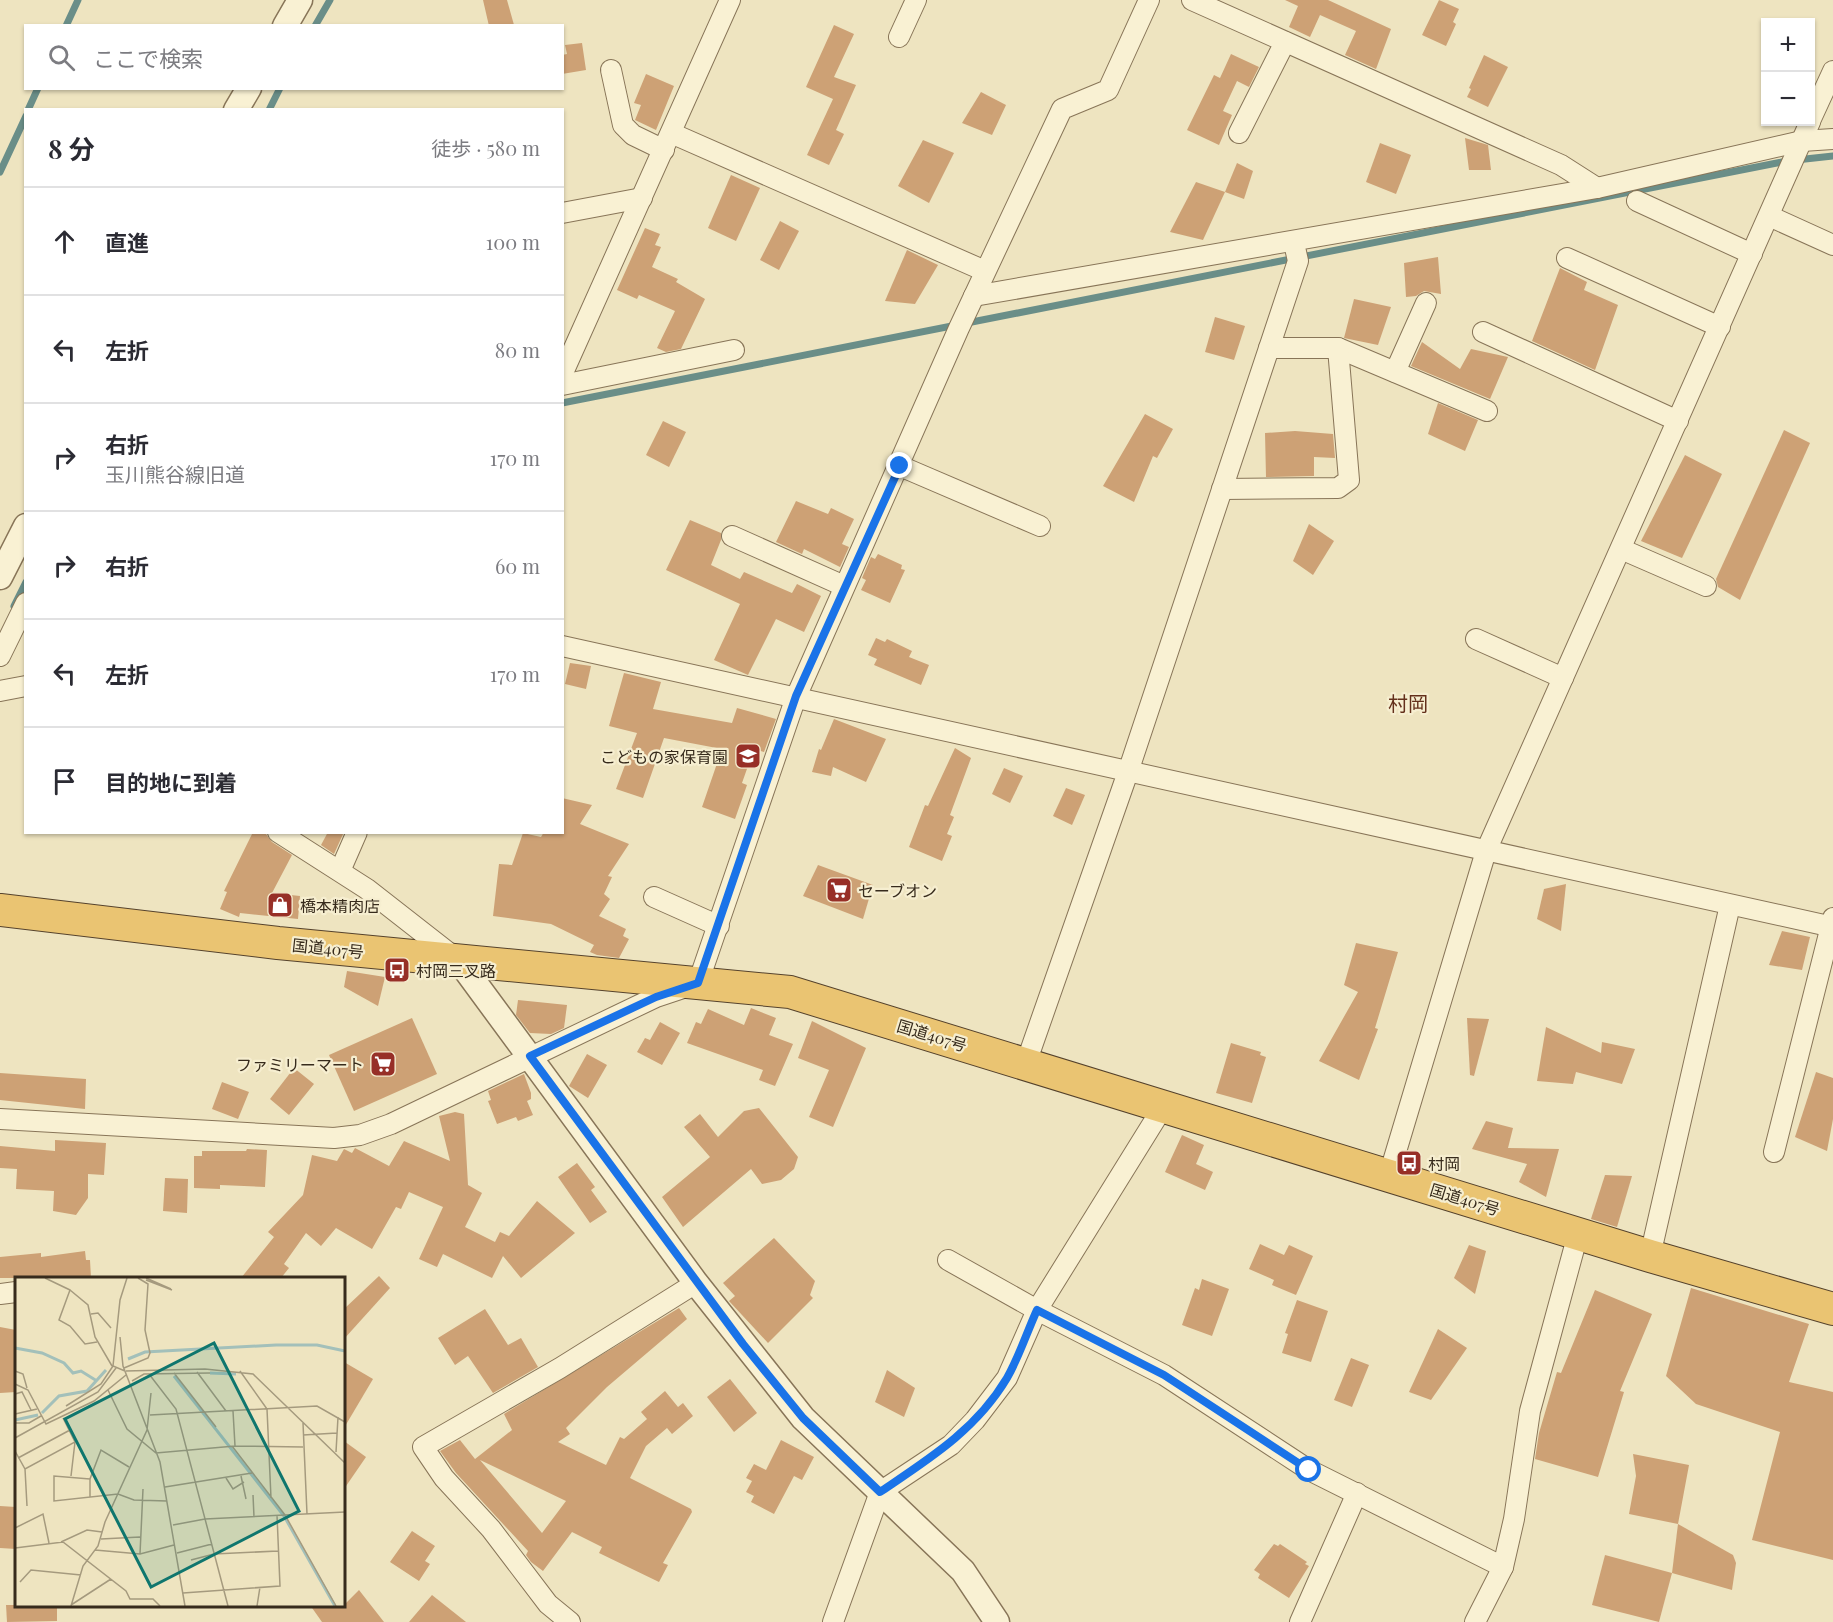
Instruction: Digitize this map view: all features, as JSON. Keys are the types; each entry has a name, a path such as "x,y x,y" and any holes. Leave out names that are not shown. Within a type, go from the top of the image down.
{"highway":[{"name":"国道407号","path":"0,910 459,961 790,992 1650,1256 1833,1309"}],"street":[{"path":"286,24 300,0"},
{"path":"564,371 730,0"},
{"path":"899,37 916,0"},
{"path":"0,1119 323,1137 351,1136 391,1124 656,997 698,983 796,696 985,271 1062,108 1108,90 1149,0"},
{"path":"1192,0 1561,165 1597,188"},
{"path":"1239,133 1285,42"},
{"path":"611,70 623,125 633,135 668,142 985,271"},
{"path":"1815,110 1833,71"},
{"path":"237,108 248,90"},
{"path":"1389,1175 1486,851 1808,126"},
{"path":"974,296 1296,252 1597,188 1802,141 1833,139"},
{"path":"564,213 642,198"},
{"path":"1637,201 1752,254"},
{"path":"1769,216 1833,246"},
{"path":"1026,1063 1128,772 1269,348 1296,252"},
{"path":"1567,258 1720,327"},
{"path":"1395,372 1426,303"},
{"path":"1483,332 1678,421"},
{"path":"1269,348 1338,348 1488,411"},
{"path":"1222,489 1338,488 1349,480 1338,348"},
{"path":"564,385 734,350"},
{"path":"900,466 1040,526"},
{"path":"0,577 24,530"},
{"path":"732,536 844,586"},
{"path":"1621,549 1706,586"},
{"path":"0,656 24,607"},
{"path":"1476,639 1563,678"},
{"path":"564,646 796,696 1730,905 1832,924 1774,1152"},
{"path":"0,691 24,686"},
{"path":"284,834 304,840 340,871 459,961 696,1283 803,1418 963,1571 997,1622"},
{"path":"340,871 356,834"},
{"path":"654,897 719,926"},
{"path":"1650,1256 1730,905"},
{"path":"833,1622 880,1492 951,1445 975,1419 1006,1378 1037,1310 1163,1107"},
{"path":"1475,1622 1503,1567 1514,1519 1530,1411 1578,1234"},
{"path":"948,1260 1037,1310 1164,1375 1309,1470 1503,1567"},
{"path":"570,1622 548,1604 491,1529 444,1478 423,1447 560,1368 696,1283"},
{"path":"0,1294 15,1292"},
{"path":"1300,1622 1357,1493"}],"building":[{"path":"483,0 507,0 514,24 489,24"},
{"path":"1285,0 1328,0 1391,29 1376,69 1345,55 1356,31 1320,15 1310,37 1289,27 1298,6"},
{"path":"1439,0 1459,9 1453,22 1456,24 1446,46 1422,35"},
{"path":"834,25 854,34 834,77 856,85 836,130 844,134 829,165 807,155 833,99 806,87"},
{"path":"582,43 586,70 564,74 564,55 567,54 565,45"},
{"path":"1231,54 1259,67 1249,87 1237,81 1223,111 1232,115 1219,145 1187,130 1214,75 1220,78"},
{"path":"1484,55 1508,67 1488,107 1467,97"},
{"path":"646,74 674,86 656,130 635,120 641,105 634,103"},
{"path":"981,92 1006,105 992,135 962,123"},
{"path":"1465,138 1488,145 1491,170 1469,170"},
{"path":"923,140 954,153 929,203 898,186"},
{"path":"1380,143 1411,155 1396,194 1366,182"},
{"path":"1237,163 1253,171 1244,199 1225,192"},
{"path":"731,175 760,188 736,241 708,228"},
{"path":"1196,182 1225,192 1203,240 1170,232"},
{"path":"780,221 799,231 779,270 760,260"},
{"path":"645,228 660,234 655,245 661,247 652,267 678,279 676,282 705,299 681,349 666,352 657,348 675,311 639,295 637,299 617,290"},
{"path":"907,250 938,265 915,304 885,301"},
{"path":"1438,257 1441,294 1424,291 1416,296 1406,297 1404,263"},
{"path":"1560,268 1587,282 1584,290 1618,305 1595,370 1532,341"},
{"path":"1354,299 1391,307 1378,345 1344,338"},
{"path":"1215,317 1245,326 1234,360 1205,352"},
{"path":"1422,342 1460,369 1471,349 1508,357 1490,399 1411,366"},
{"path":"1438,403 1478,420 1465,451 1428,434"},
{"path":"1145,414 1173,429 1157,458 1153,456 1134,502 1103,486"},
{"path":"663,421 686,432 669,467 646,455"},
{"path":"1784,430 1810,443 1740,600 1718,587 1716,579"},
{"path":"1295,431 1333,434 1335,458 1314,457 1314,476 1266,477 1265,433"},
{"path":"1685,455 1722,474 1682,558 1641,541"},
{"path":"796,501 828,514 831,508 854,519 842,544 849,547 840,567 804,549 802,554 776,542"},
{"path":"690,520 721,533 721,540 711,565 740,579 744,572 792,593 797,584 821,596 804,632 776,619 748,675 714,660 740,604 666,570"},
{"path":"1309,524 1334,541 1313,575 1293,561"},
{"path":"878,554 902,565 901,569 905,570 890,603 861,590 866,580 862,578 871,557 875,559"},
{"path":"876,638 885,642 887,639 912,651 909,657 929,665 921,685 874,665 877,659 868,655"},
{"path":"570,663 591,666 586,689 565,684"},
{"path":"624,673 661,682 653,709 732,723 737,708 776,719 764,752 754,749 742,783 747,785 735,819 702,807 722,749 664,738 643,798 616,789 637,733 609,726"},
{"path":"834,719 886,739 866,782 833,767 831,776 812,772 819,749 821,750"},
{"path":"955,748 971,758 950,815 954,817 947,834 952,836 942,861 909,847 925,805 928,806"},
{"path":"1004,768 1023,776 1010,803 992,794"},
{"path":"1066,788 1085,795 1072,825 1053,816"},
{"path":"564,798 592,805 580,824 629,844 608,876 612,877 604,894 610,899 599,916 626,929 623,936 629,939 619,958 590,952 594,945 551,924 493,916 499,864 512,865 523,834 541,837 543,834 564,834"},
{"path":"252,834 266,834 272,842 292,855 272,893 300,896 298,919 240,913 239,917 220,909 227,892 224,891"},
{"path":"327,834 343,834 334,854 321,845"},
{"name":"セーブオン","path":"818,865 873,885 863,919 803,896"},
{"path":"1566,884 1561,931 1537,919 1544,889"},
{"path":"1782,931 1810,937 1802,970 1769,965"},
{"path":"1356,943 1398,952 1375,1028 1378,1029 1359,1080 1319,1061 1358,992 1344,985"},
{"path":"347,971 385,977 378,1006 344,987"},
{"path":"518,1000 567,1005 564,1028 551,1034 530,1033 516,1015"},
{"path":"751,1008 776,1018 769,1035 793,1044 775,1086 759,1080 763,1070 687,1043 696,1022 701,1024 708,1009 744,1025"},
{"name":"ファミリーマート","path":"412,1018 437,1074 354,1111 329,1055"},
{"path":"1467,1018 1489,1019 1474,1076 1470,1075"},
{"path":"812,1021 866,1048 833,1127 809,1117 829,1070 798,1058"},
{"path":"660,1022 680,1033 662,1065 637,1052 645,1038 650,1040"},
{"path":"1546,1027 1601,1053 1602,1042 1635,1049 1622,1084 1576,1072 1573,1084 1537,1081"},
{"path":"1231,1043 1261,1052 1260,1055 1266,1057 1252,1103 1216,1093"},
{"path":"587,1054 607,1065 588,1098 569,1086"},
{"path":"294,1068 314,1084 289,1115 270,1099"},
{"path":"1816,1072 1833,1078 1833,1119 1827,1151 1795,1137"},
{"path":"0,1073 86,1079 85,1109 0,1100"},
{"path":"524,1074 531,1093 531,1099 527,1101 533,1115 518,1121 516,1117 497,1124 488,1101 491,1100 488,1091"},
{"path":"222,1082 249,1092 238,1119 212,1109"},
{"path":"759,1108 798,1157 794,1169 781,1180 762,1184 751,1169 683,1227 662,1197 710,1157 684,1127 700,1114 718,1137 744,1111"},
{"path":"455,1112 464,1114 468,1185 482,1193 465,1227 495,1242 500,1232 509,1236 537,1201 575,1233 521,1278 503,1256 492,1278 443,1254 437,1267 419,1259 443,1207 409,1192 401,1209 396,1207 372,1249 336,1228 321,1246 306,1233 284,1264 289,1268 282,1277 242,1277 274,1237 268,1232 303,1195 312,1155 337,1161 344,1149 352,1153 355,1148 389,1166 404,1141 450,1161 439,1116"},
{"path":"1486,1121 1513,1128 1508,1148 1559,1149 1546,1197 1519,1182 1527,1164 1472,1149"},
{"path":"1182,1135 1204,1145 1196,1164 1213,1172 1205,1190 1165,1172"},
{"path":"55,1140 106,1143 104,1175 88,1174 88,1198 76,1215 53,1211 54,1191 16,1189 17,1169 0,1168 0,1146 55,1151"},
{"path":"247,1149 267,1150 265,1187 220,1185 220,1189 194,1188 194,1156 202,1156 202,1151 246,1151"},
{"path":"577,1163 595,1187 591,1190 607,1212 590,1223 558,1177"},
{"path":"1605,1175 1632,1176 1617,1227 1591,1219"},
{"path":"165,1178 188,1179 187,1213 163,1211"},
{"path":"774,1238 815,1281 810,1295 813,1298 768,1343 729,1301 735,1296 723,1283"},
{"path":"1260,1244 1284,1255 1289,1245 1313,1256 1296,1295 1272,1285 1274,1280 1249,1269"},
{"path":"1469,1245 1486,1251 1475,1294 1454,1278"},
{"path":"85,1251 86,1260 90,1260 91,1277 0,1278 0,1257 41,1253 41,1257"},
{"path":"379,1276 390,1288 345,1338 345,1308"},
{"path":"1202,1279 1229,1289 1212,1336 1182,1325 1195,1288 1199,1290"},
{"path":"1691,1288 1809,1324 1789,1382 1833,1392 1833,1560 1752,1540 1780,1432 1696,1404 1666,1376"},
{"path":"1595,1290 1652,1314 1620,1391 1624,1392 1598,1477 1535,1459 1539,1433 1557,1372 1561,1373"},
{"path":"1297,1300 1328,1311 1311,1362 1282,1353 1288,1334 1285,1333"},
{"path":"679,1308 687,1319 607,1387 566,1428 570,1434 558,1442 606,1465 620,1437 624,1439 647,1419 641,1412 665,1391 678,1407 683,1403 693,1416 672,1434 667,1428 646,1446 630,1478 691,1509 692,1512 663,1563 668,1565 659,1582 599,1553 602,1547 572,1532 543,1571 531,1562 526,1555 528,1551 456,1473 440,1451 460,1440 475,1459 512,1430 504,1414","holes":["480,1460 566,1501 542,1533"]},
{"path":"485,1309 508,1345 521,1338 538,1367 493,1393 468,1356 455,1365 438,1338"},
{"path":"0,1327 15,1330 15,1392 0,1393"},
{"path":"1438,1329 1467,1348 1431,1400 1409,1392"},
{"path":"1351,1358 1369,1365 1352,1407 1334,1400"},
{"path":"345,1363 373,1379 345,1426"},
{"path":"887,1370 915,1388 904,1417 875,1402"},
{"path":"730,1379 757,1413 734,1432 707,1397"},
{"path":"781,1440 814,1457 802,1480 794,1476 774,1514 751,1502 754,1496 746,1492 752,1481 746,1478 754,1464 766,1470"},
{"path":"345,1442 366,1457 345,1488"},
{"path":"1633,1454 1689,1465 1678,1524 1629,1514 1636,1476"},
{"path":"0,1506 15,1507 15,1549 0,1548"},
{"path":"1678,1524 1733,1555 1736,1563 1732,1590 1672,1573"},
{"path":"412,1531 435,1546 425,1561 430,1564 419,1581 390,1562"},
{"path":"1274,1544 1278,1546 1280,1544 1307,1562 1305,1564 1309,1566 1289,1598 1258,1578 1260,1574 1254,1570"},
{"path":"1605,1555 1672,1573 1659,1622 1592,1605"},
{"path":"359,1590 384,1622 322,1622 311,1607 345,1607 345,1604"},
{"path":"432,1595 466,1622 409,1622"},
{"path":"6,1605 57,1607 57,1621 7,1622"}],"waterway":[{"path":"67,24 78,0"},
{"path":"316,24 330,0"},
{"path":"29,108 37,90"},
{"path":"270,108 279,90"},
{"path":"0,172 24,120"},
{"path":"564,403 1787,161 1833,156"},
{"path":"14,606 24,586"}],"place":[{"name":"こどもの家保育園","path":"748,756"},
{"name":"セーブオン","path":"839,890"},
{"name":"橋本精肉店","path":"280,905"},
{"name":"村岡三叉路","path":"397,970"},
{"name":"ファミリーマート","path":"383,1064"},
{"name":"村岡","path":"1409,1163"}],"district":[{"name":"村岡","path":"1408,702"}],"route":[{"path":"900,466 796,696 698,983 656,997 530,1056 743,1344 803,1418 829,1446 880,1492 951,1445 975,1419 1006,1378 1037,1310 1164,1375 1309,1470"}]}
